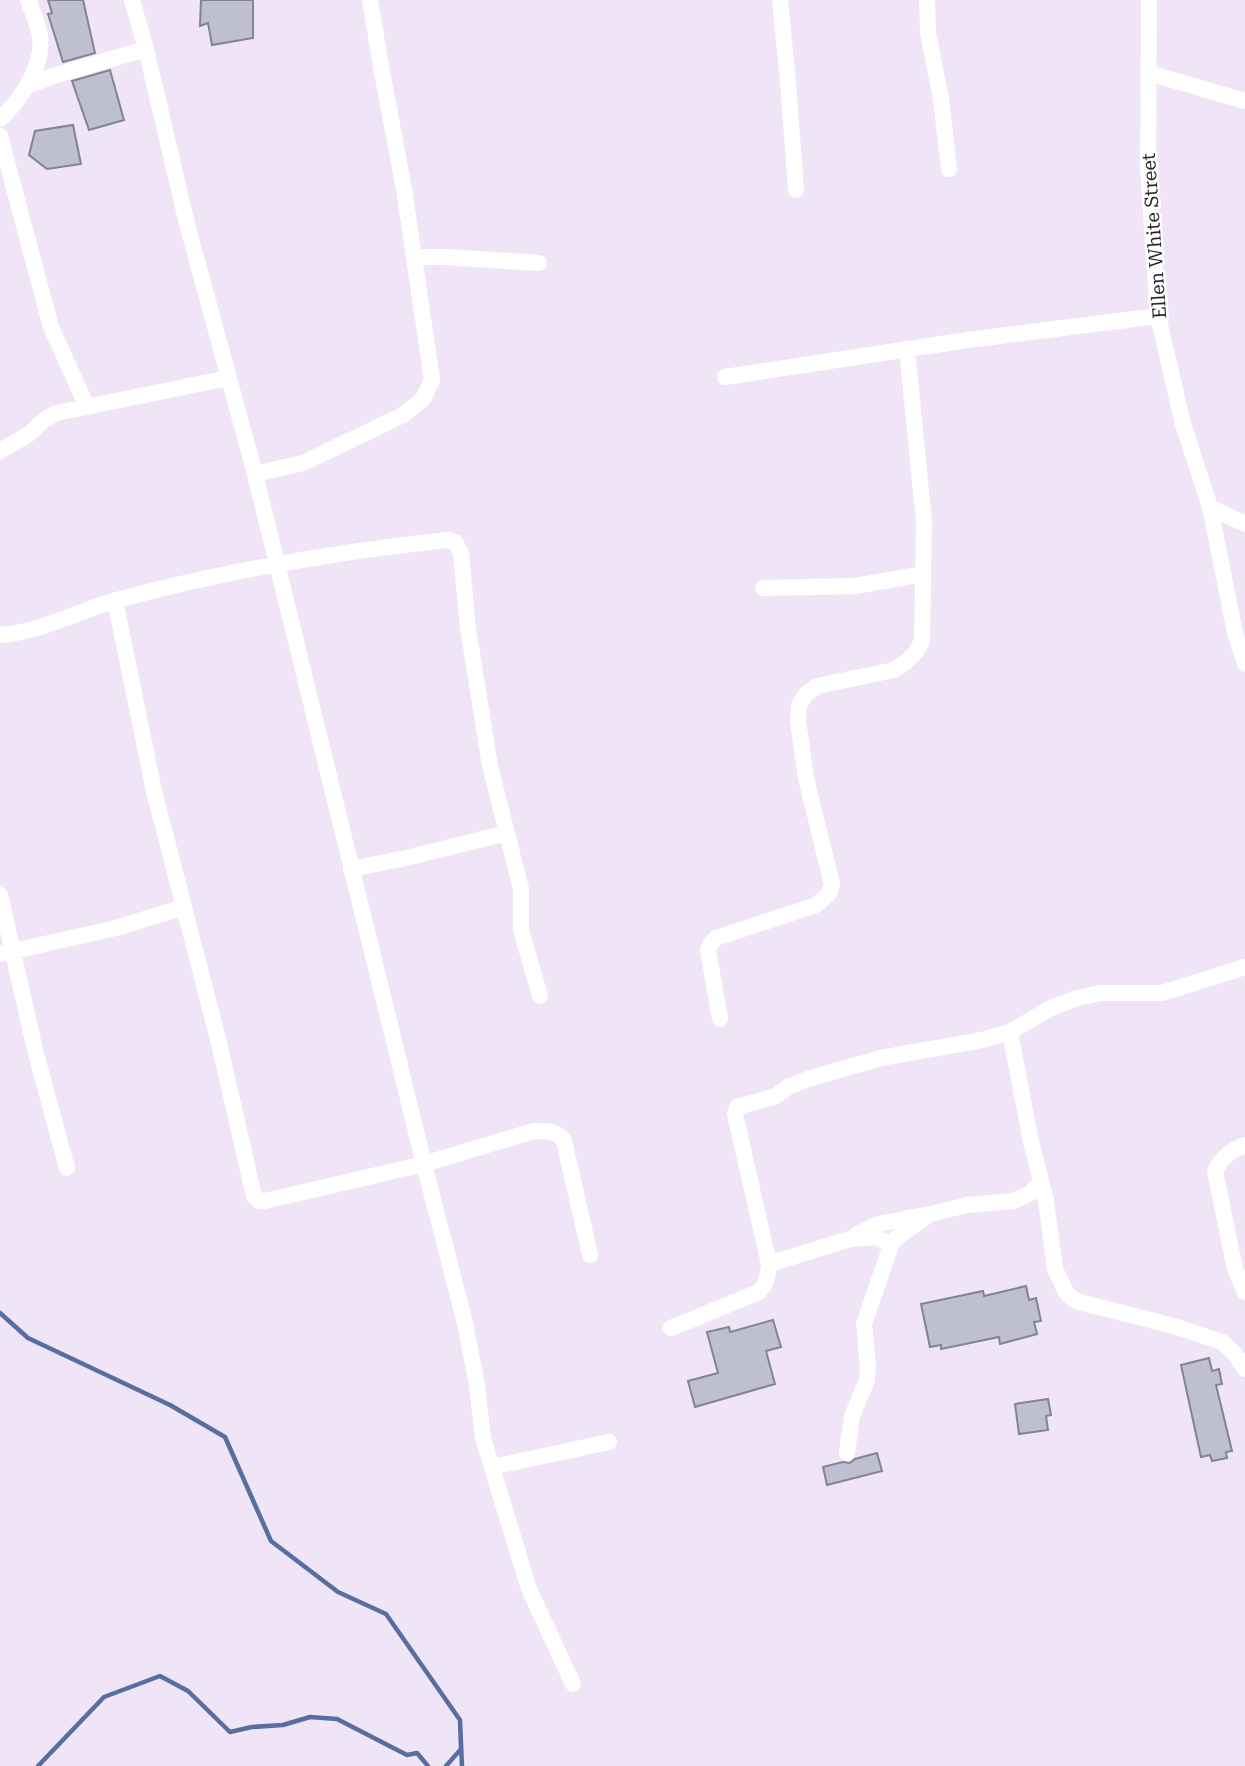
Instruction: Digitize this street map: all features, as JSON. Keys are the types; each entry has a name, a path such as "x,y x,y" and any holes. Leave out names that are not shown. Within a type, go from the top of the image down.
{"street":[{"path":"0,119 18,102 40,52 41,35 28,0"},
{"path":"132,0 187,224 255,474 465,1323 477,1385 483,1438 529,1588 573,1684"},
{"path":"255,474 303,463 403,415 423,399 432,380 404,188 370,0"},
{"path":"780,0 796,190"},
{"path":"928,0 928,33 941,100 949,169"},
{"name":"Ellen White Street","path":"1149,0 1148,169 1158,316 1183,424 1210,507 1235,633 1245,664"},
{"path":"27,86 146,49"},
{"path":"1149,73 1245,101"},
{"path":"0,136 51,327 87,407"},
{"path":"414,257 539,263"},
{"path":"725,377 968,340 1158,316"},
{"path":"720,1019 708,950 711,943 716,938 816,905 829,894 832,884 806,778 798,721 799,705 806,694 817,686 894,670 916,652 922,641 925,522 907,349"},
{"path":"0,451 57,413 228,378"},
{"path":"1210,507 1245,524"},
{"path":"0,635 39,628 115,600 275,563 391,546 447,540 455,542 461,553 468,628 490,766 521,889 521,930 540,996"},
{"path":"763,588 855,586 923,574"},
{"path":"115,600 154,791 222,1055 254,1196 259,1201 265,1201 424,1164 534,1131 552,1131 564,1140 590,1255"},
{"path":"351,869 507,833"},
{"path":"0,895 7,953 67,1168"},
{"path":"7,953 116,928 184,907"},
{"path":"671,1328 759,1292 767,1278 769,1264 735,1114 737,1107 776,1096 788,1087 810,1078 881,1058 982,1040 1010,1031 1051,1008 1077,998 1101,993 1162,993 1245,967"},
{"path":"1010,1031 1031,1142 1046,1201 1055,1269 1067,1294 1083,1303 1174,1326 1222,1342 1235,1354 1245,1369"},
{"path":"1245,1145 1222,1158 1215,1171 1235,1269 1245,1292"},
{"path":"769,1264 850,1239 878,1224 967,1205 1013,1201 1031,1192 1041,1181"},
{"path":"847,1453 852,1416 867,1380 864,1324 891,1245 930,1214"},
{"path":"850,1239 876,1237 891,1245"},
{"path":"492,1467 609,1442"}],"building":[{"path":"48,0 83,0 95,53 63,62 48,14 52,13"},
{"path":"201,0 253,0 253,38 212,45 208,23 200,26"},
{"path":"110,70 124,120 89,130 72,81"},
{"path":"73,125 81,164 47,169 29,155 35,131"},
{"path":"1026,1286 1029,1300 1036,1298 1041,1321 1034,1322 1037,1334 1000,1344 999,1337 941,1349 941,1345 930,1347 921,1304 983,1291 984,1296"},
{"path":"773,1320 781,1347 766,1351 775,1384 695,1407 688,1381 718,1373 707,1332 729,1327 730,1332"},
{"path":"1209,1358 1212,1371 1219,1369 1222,1384 1216,1385 1232,1451 1226,1452 1227,1458 1212,1461 1210,1455 1201,1457 1181,1365"},
{"path":"1048,1399 1051,1415 1046,1416 1048,1430 1019,1434 1015,1404"},
{"path":"877,1453 882,1471 827,1485 823,1467 850,1463"}],"waterway":[{"path":"0,1313 28,1338 170,1405 225,1437 271,1541 338,1592 386,1614 460,1720"},
{"path":"38,1766 104,1697 160,1676 188,1691 230,1732 283,1725 310,1717 337,1719 407,1755 417,1753 428,1766"},
{"path":"446,1766 461,1749 460,1720 462,1766"}]}
